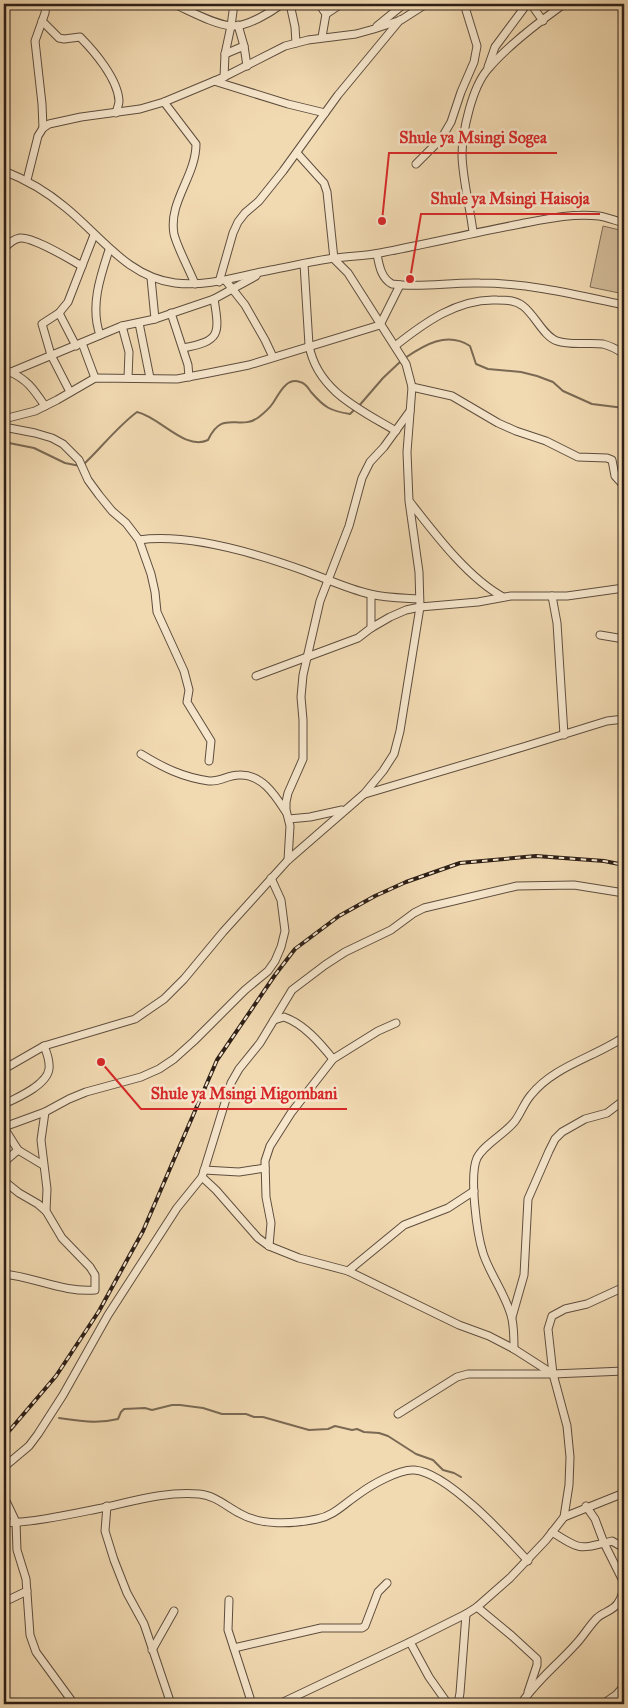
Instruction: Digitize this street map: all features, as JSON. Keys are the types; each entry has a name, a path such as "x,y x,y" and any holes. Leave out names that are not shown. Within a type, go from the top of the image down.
{"street":[{"path":"27,180 35,145 43,128 35,41 45,13 46,4"},
{"path":"174,4 199,15 234,26 262,16 282,4"},
{"path":"224,77 225,54 234,26 234,4"},
{"path":"290,4 294,20 296,43"},
{"path":"319,4 326,14 322,37"},
{"path":"326,14 341,4"},
{"path":"374,30 404,4"},
{"path":"43,128 58,121 140,109 164,102 224,77 275,50 322,37 374,30 401,20 426,4"},
{"path":"416,164 441,139 451,122 474,62 477,46 465,7 466,4"},
{"path":"473,232 462,155 466,122 494,48 527,4"},
{"path":"531,4 543,20"},
{"path":"487,70 502,55 564,4"},
{"path":"223,281 233,233 238,222 259,201 297,153 324,113 401,20"},
{"path":"42,21 59,38 64,40 80,37 89,46 114,82 119,101 116,113"},
{"path":"234,26 244,46 247,66"},
{"path":"225,54 244,46"},
{"path":"214,81 324,113"},
{"path":"164,102 196,144 196,151 188,178 177,204 174,223 174,235 195,284"},
{"path":"4,1069 44,1046 135,1019 164,999 184,980 288,860 364,794 394,754 400,730 420,603 409,501 407,452 412,387 406,364 380,325 366,299 348,273 334,258 327,192 324,183 297,153"},
{"path":"4,171 27,180 48,193 67,208 110,250 151,278 174,283 195,284 223,281 334,258 377,254 473,232 543,219 571,216 600,216 624,223"},
{"path":"70,392 51,355 42,324 59,313 68,302 94,235"},
{"path":"5,245 20,238 27,239 82,266"},
{"path":"100,335 96,322 98,285 110,250"},
{"path":"377,254 383,277 386,281 400,285 480,282 519,285 624,305"},
{"path":"304,264 311,358 343,400 396,431"},
{"path":"7,373 122,326 155,319 214,299 265,271"},
{"path":"151,278 155,319"},
{"path":"223,281 245,305 274,357"},
{"path":"4,419 23,415 44,406 95,378 177,379 189,377 241,367 380,325 400,285"},
{"path":"182,348 201,345 214,337 217,316 214,299"},
{"path":"394,346 416,329 445,312 466,303 490,299 515,301 523,306 542,326 548,336 556,341 604,344 624,354"},
{"path":"59,313 79,345 95,378"},
{"path":"171,313 188,365 189,377"},
{"path":"139,323 150,378"},
{"path":"122,326 129,352 128,378"},
{"path":"7,373 22,377 30,385 44,406"},
{"path":"412,387 452,396 498,423 578,457 607,458 612,460 614,476 624,486"},
{"path":"288,860 290,826 286,810 288,793 303,759 304,720 301,697 307,657 320,601 349,526 362,478 370,462 396,431 410,410"},
{"path":"4,427 35,433 52,438 63,444 79,460 88,480 99,495 138,540 156,592 157,612 184,670 188,690 187,702 211,741 209,761"},
{"path":"409,501 439,539 481,583 504,597"},
{"path":"138,540 163,538 186,540 221,547 292,567 371,595 420,603 478,602 504,597 535,595 580,595 624,588"},
{"path":"371,595 371,628"},
{"path":"552,596 557,623 564,735"},
{"path":"256,676 358,638 371,628 420,603"},
{"path":"600,635 624,639"},
{"path":"364,794 608,721 624,719"},
{"path":"141,754 169,771 186,777 215,781 240,775 260,781 270,789 288,817"},
{"path":"288,817 316,816 346,809"},
{"path":"43,1165 18,1150 4,1128 45,1112 86,1092 159,1069 174,1059 245,990 268,971 282,947 285,931 281,900 271,878"},
{"path":"4,1466 29,1446 38,1434 63,1395 108,1314 177,1208 203,1174 230,1083 274,1020 292,990 345,952 391,930 424,908 518,886 574,885 624,893"},
{"path":"274,1020 284,1017 294,1022 315,1038 333,1059"},
{"path":"269,1246 271,1223 266,1197 264,1168 266,1155 291,1113 333,1059 378,1031 396,1023"},
{"path":"514,1349 512,1318 507,1304 489,1271 482,1250 474,1190 474,1173 477,1158 515,1121 531,1095 542,1085 568,1067 600,1052 624,1037"},
{"path":"4,1104 37,1086 46,1078 49,1070 44,1046"},
{"path":"512,1318 524,1275 528,1199 552,1145 562,1132 570,1126 585,1119 607,1114 624,1100"},
{"path":"45,1112 41,1140 47,1189 46,1211"},
{"path":"4,1162 18,1150"},
{"path":"203,1174 239,1172 264,1168"},
{"path":"203,1174 258,1238 269,1246 299,1258 348,1271 459,1325 489,1336 514,1349 553,1374"},
{"path":"4,1181 46,1211 62,1238 90,1267 95,1275 96,1290 68,1288 4,1274"},
{"path":"348,1271 404,1225 448,1208 474,1190"},
{"path":"279,1704 466,1614 477,1607 528,1561 552,1532 564,1516 569,1485 570,1457 567,1426 553,1374 548,1329 552,1316 565,1309 587,1304 624,1287"},
{"path":"398,1414 457,1377 468,1374 553,1374 624,1370"},
{"path":"4,1522 16,1522 158,1496 200,1494 223,1502 250,1518 275,1522 319,1519 331,1514 361,1492 383,1480 400,1472 414,1470 428,1474 454,1489 499,1530 528,1561"},
{"path":"564,1516 624,1493"},
{"path":"4,1497 16,1522 17,1550 26,1579 30,1635 36,1652 74,1704"},
{"path":"107,1506 105,1530 114,1560 127,1593 140,1614 170,1704"},
{"path":"521,1704 599,1616 622,1604 623,1581 604,1543 595,1519 586,1506"},
{"path":"552,1532 577,1547 584,1548 612,1541 624,1548"},
{"path":"234,1648 321,1628 362,1628 378,1592 387,1583"},
{"path":"4,1602 27,1590"},
{"path":"229,1600 228,1630 252,1704"},
{"path":"477,1607 537,1660 528,1694"},
{"path":"152,1650 174,1611"},
{"path":"458,1704 466,1614"},
{"path":"410,1642 429,1677 448,1704"},
{"path":"603,1704 616,1695 624,1686"}],"shaded area":[{"path":"603,226 624,231 624,294 590,287"}],"waterway":[{"path":"405,358 428,345 444,340 453,340 470,346 476,364 488,369 521,372 537,376 553,382 563,391 592,404 624,408"},
{"path":"358,407 383,378 401,361"},
{"path":"84,464 137,412 155,420 181,437 199,442 208,440 219,425 252,421 259,417 270,407 284,387 295,381 304,383 320,401 332,410 350,414 354,410"},
{"path":"4,442 34,448 65,463 80,466"},
{"path":"59,1418 96,1422 118,1419 124,1409 145,1408 152,1410 180,1405 203,1408 222,1414 246,1414 254,1417 263,1417 309,1430 328,1429 335,1426 352,1430 357,1429 388,1436 416,1454 433,1460 443,1470 461,1477"}],"railway":[{"path":"4,1437 56,1376 99,1311 143,1231 217,1060 295,949 339,916 375,896 406,882 460,863 536,856 604,861 624,865"}],"place":[{"name":"Shule ya Msingi Sogea","path":"382,221"},
{"name":"Shule ya Msingi Haisoja","path":"410,279"},
{"name":"Shule ya Msingi Migombani","path":"101,1062"}]}
